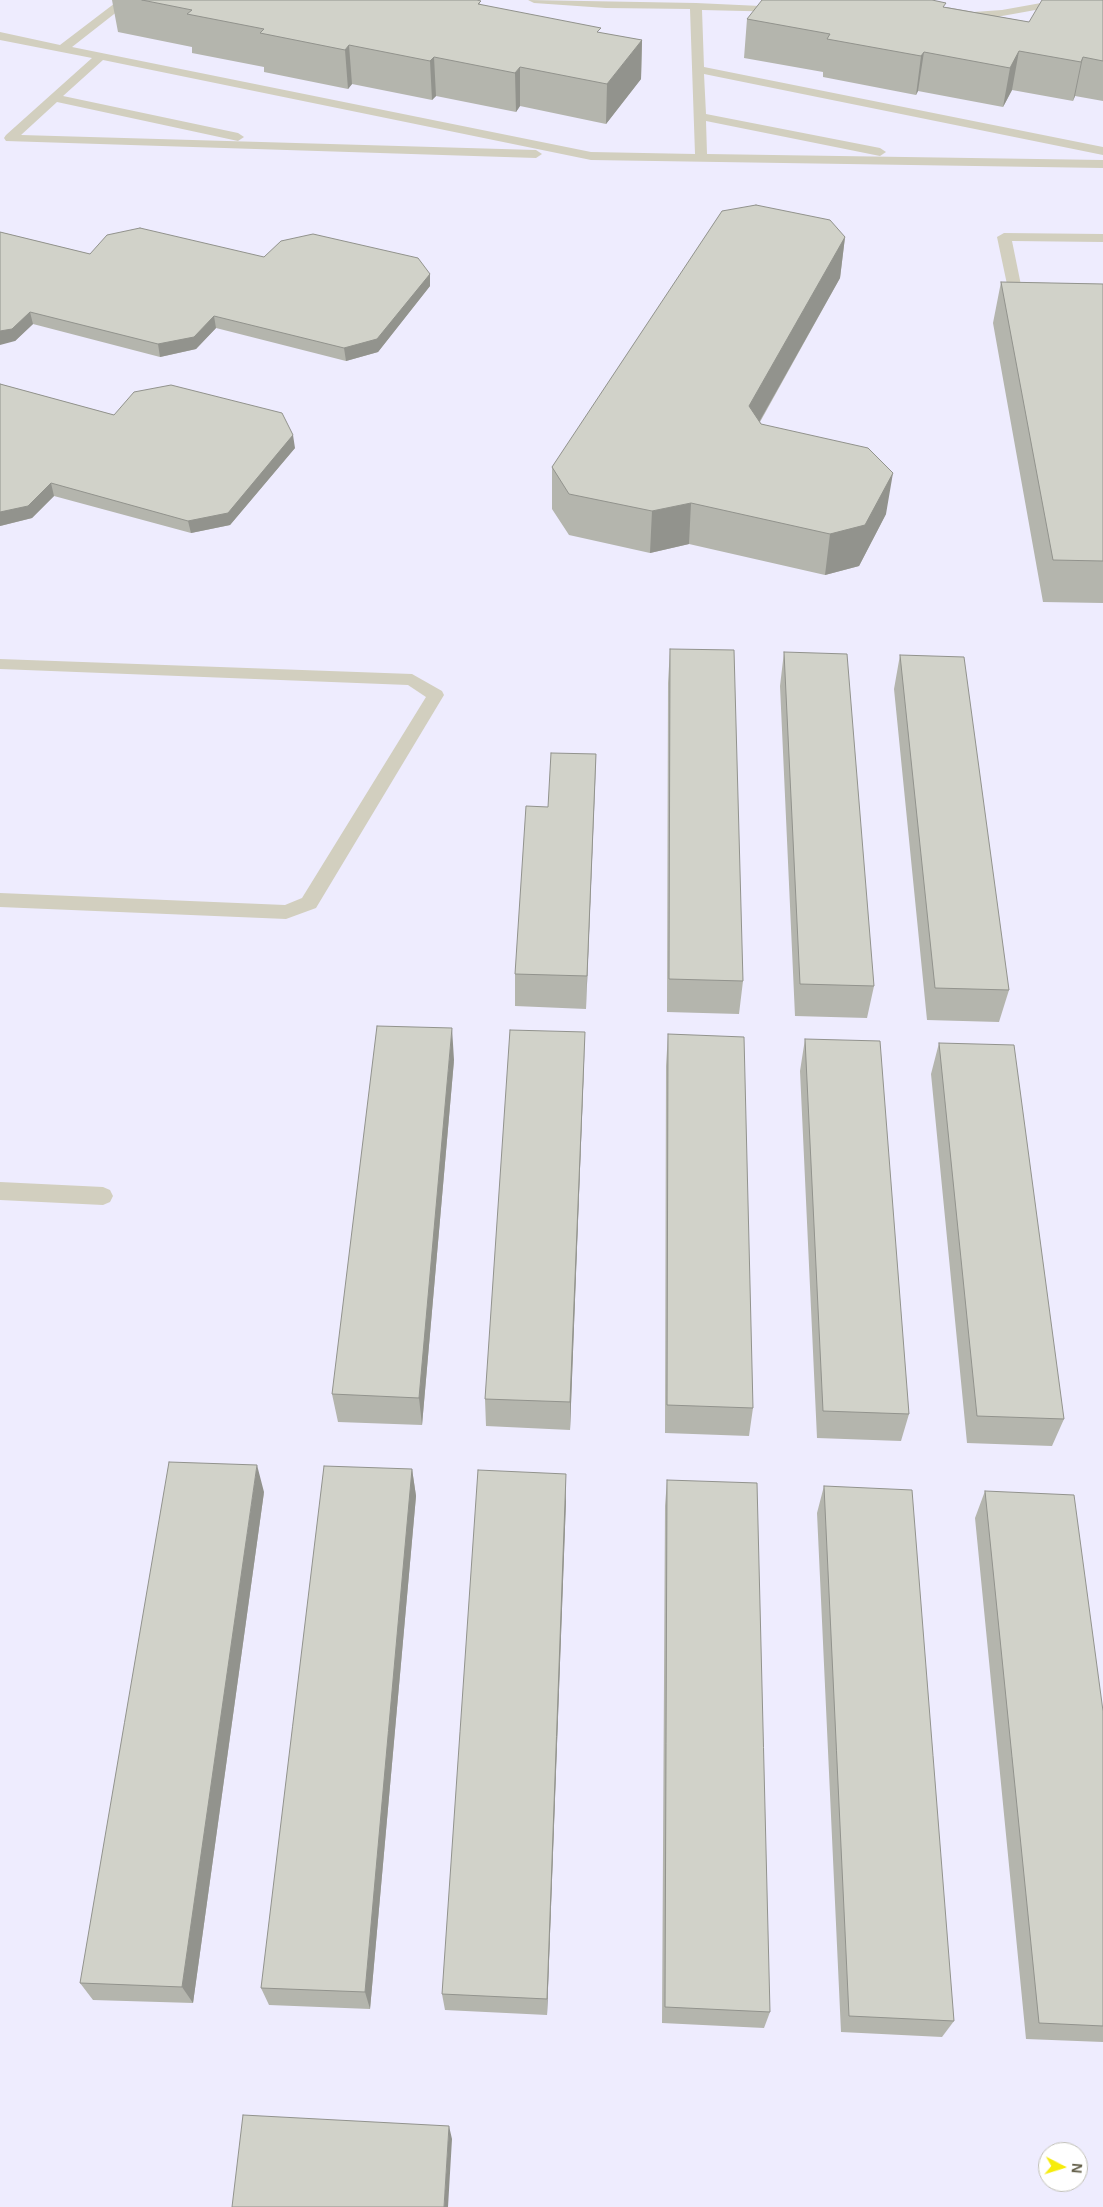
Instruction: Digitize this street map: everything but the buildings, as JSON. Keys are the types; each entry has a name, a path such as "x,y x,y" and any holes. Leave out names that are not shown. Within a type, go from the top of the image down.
{"lane":[{"path":"63,48 126,0"},
{"path":"534,0 606,5 796,10"},
{"path":"696,6 701,158"},
{"path":"945,16 1002,13 1041,6 1103,7"},
{"path":"0,36 591,156"},
{"path":"101,56 10,138 591,156 931,163 1103,164"},
{"path":"698,69 1103,151"},
{"path":"54,98 292,148"},
{"path":"699,116 931,163"},
{"path":"1054,289 1015,289 1004,236 1103,238"},
{"path":"0,664 412,680 436,695 310,904 286,912 0,900"},
{"path":"0,1191 103,1196"}],"shaded area":[{"path":"0,0 1103,0 1103,2207 0,2207"}]}
